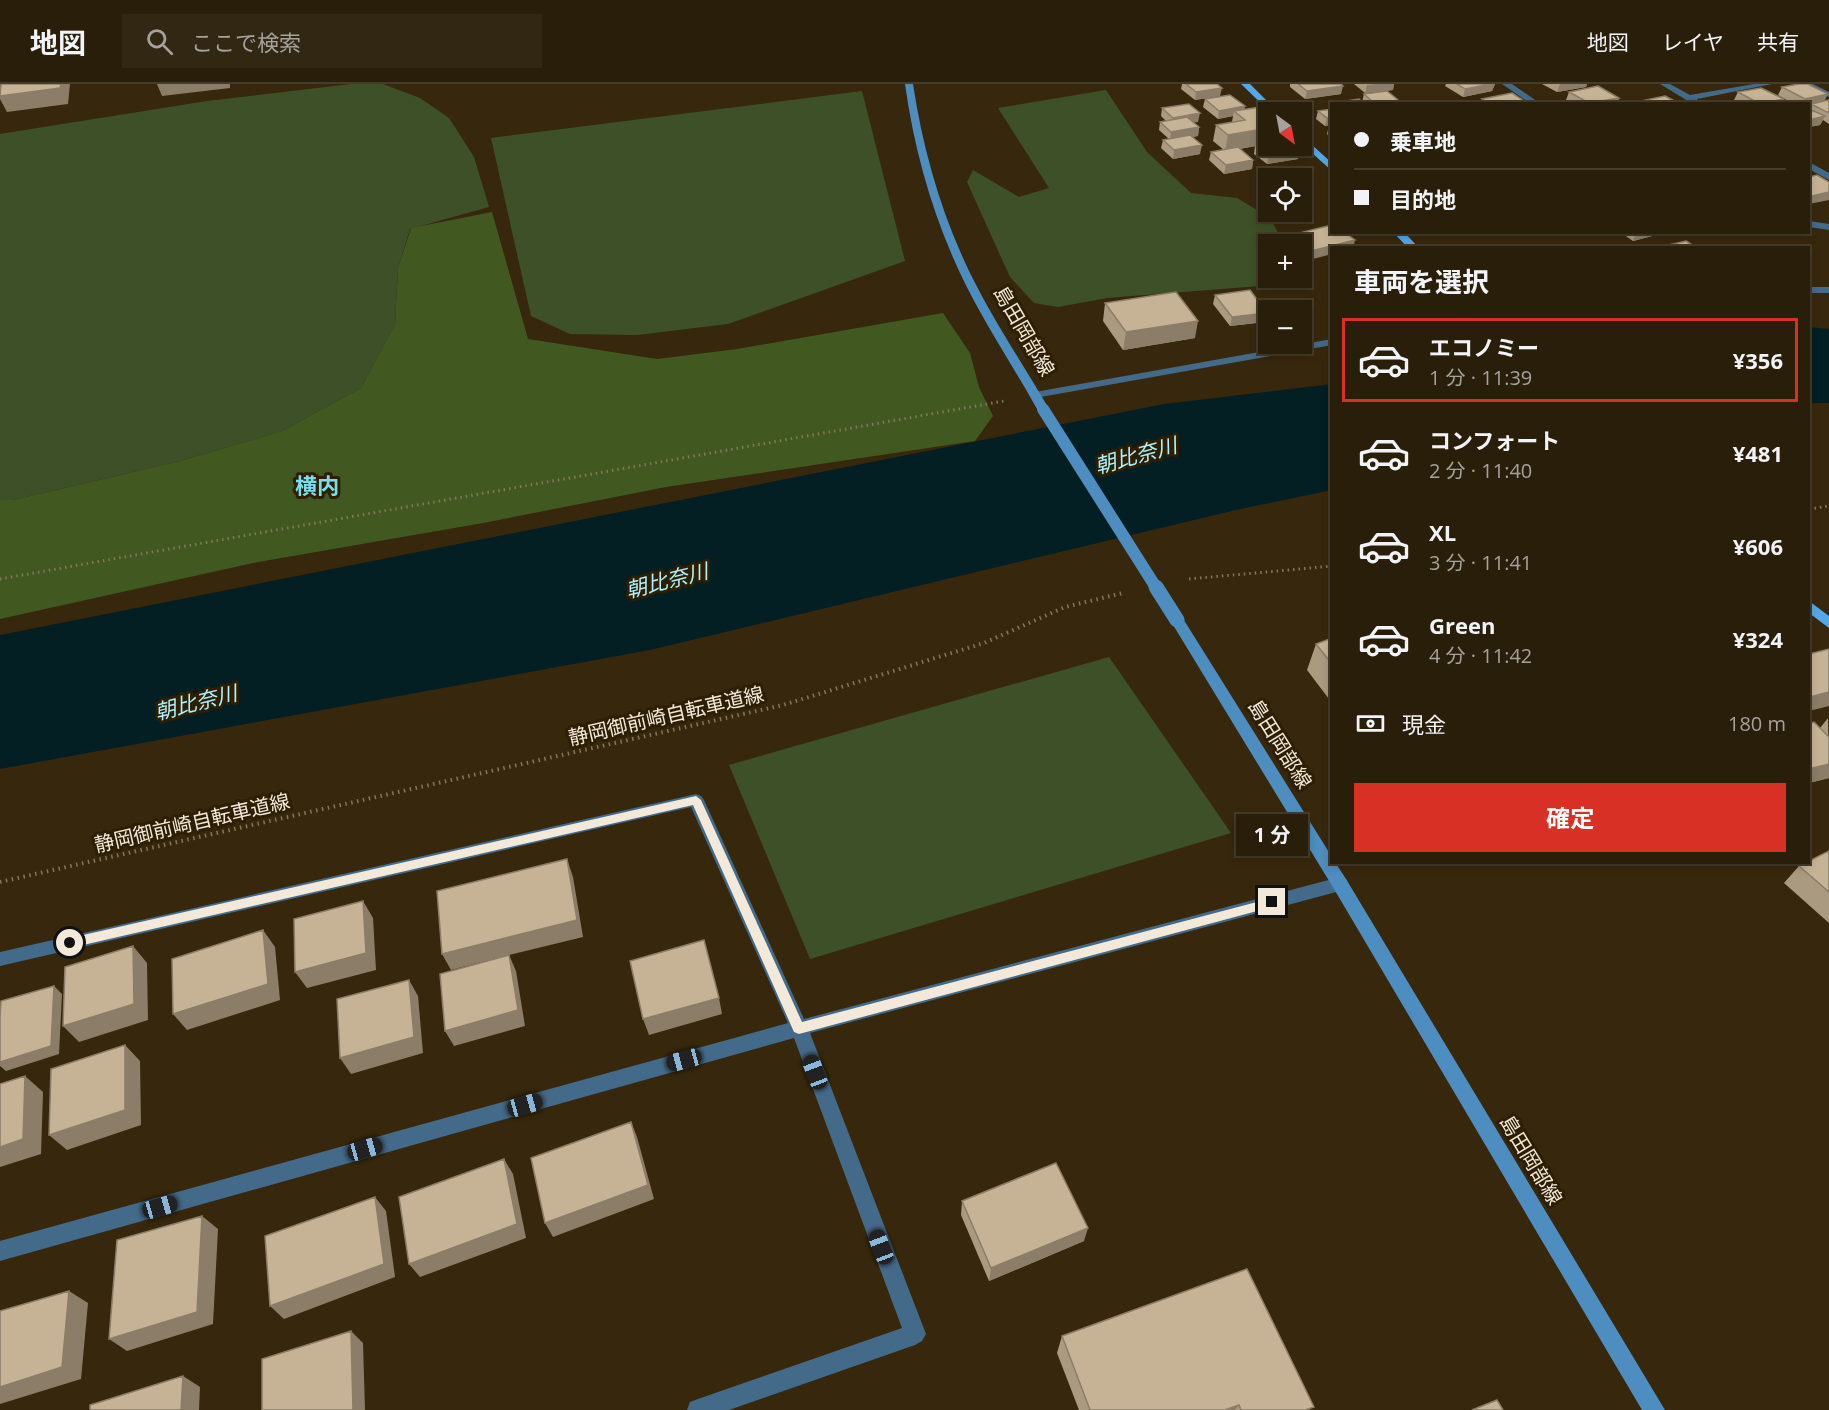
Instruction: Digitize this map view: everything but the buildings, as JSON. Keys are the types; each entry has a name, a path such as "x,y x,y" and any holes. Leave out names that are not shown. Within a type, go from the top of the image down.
{"main road":[{"name":"島田岡部線","path":"909,84 930,190 966,274 1043,409 1340,884 1654,1410"},
{"path":"1245,84 1264,102"},
{"path":"1312,149 1330,166"},
{"path":"1400,234 1412,246"},
{"path":"1810,607 1829,623"}],"street":[{"path":"1506,84 1534,102"},
{"path":"1664,84 1696,102"},
{"path":"1689,98 1768,84"},
{"path":"1807,84 1829,95"},
{"path":"1810,166 1829,177"},
{"path":"1810,224 1829,227"},
{"path":"1810,290 1829,290"},
{"path":"1035,395 1330,342"},
{"path":"0,959 696,800 799,1028 915,1334 698,1410"},
{"path":"0,1251 799,1028 1340,884"}],"path":[{"path":"0,579 1035,395"},
{"path":"1810,509 1829,506"},
{"path":"1181,580 1330,566"},
{"name":"静岡御前崎自転車道線","path":"0,882 783,705 984,643 1065,607 1134,590"}],"green space":[{"path":"351,84 383,84 420,98 449,118 474,157 489,207 410,229 398,268 395,324 361,388 282,431 180,461 13,500 0,500 0,134 207,101"},
{"path":"1106,90 1147,152 1191,193 1237,198 1258,211 1258,222 1272,222 1279,234 1258,234 1258,286 1107,298 1058,307 1034,303 1010,277 967,182 973,170 1019,197 1049,188 998,108"},
{"path":"862,91 905,261 728,324 637,335 570,334 531,316 491,138"},
{"path":"492,212 528,339 657,359 737,349 943,313 970,353 979,387 993,416 975,441 666,487 483,523 253,563 0,619 0,500 13,500 180,461 282,431 361,388 395,324 398,268 411,228"},
{"path":"1109,657 1231,833 810,959 729,765"}],"water":[{"path":"1810,327 1829,329 1829,403 1810,403"},
{"name":"朝比奈川","path":"1330,384 1330,490 1236,510 650,650 0,769 0,635 1164,404"}],"district":[{"name":"横内","path":"317,486"}],"route":[{"path":"70,943 696,800 799,1028 1272,902"}]}
